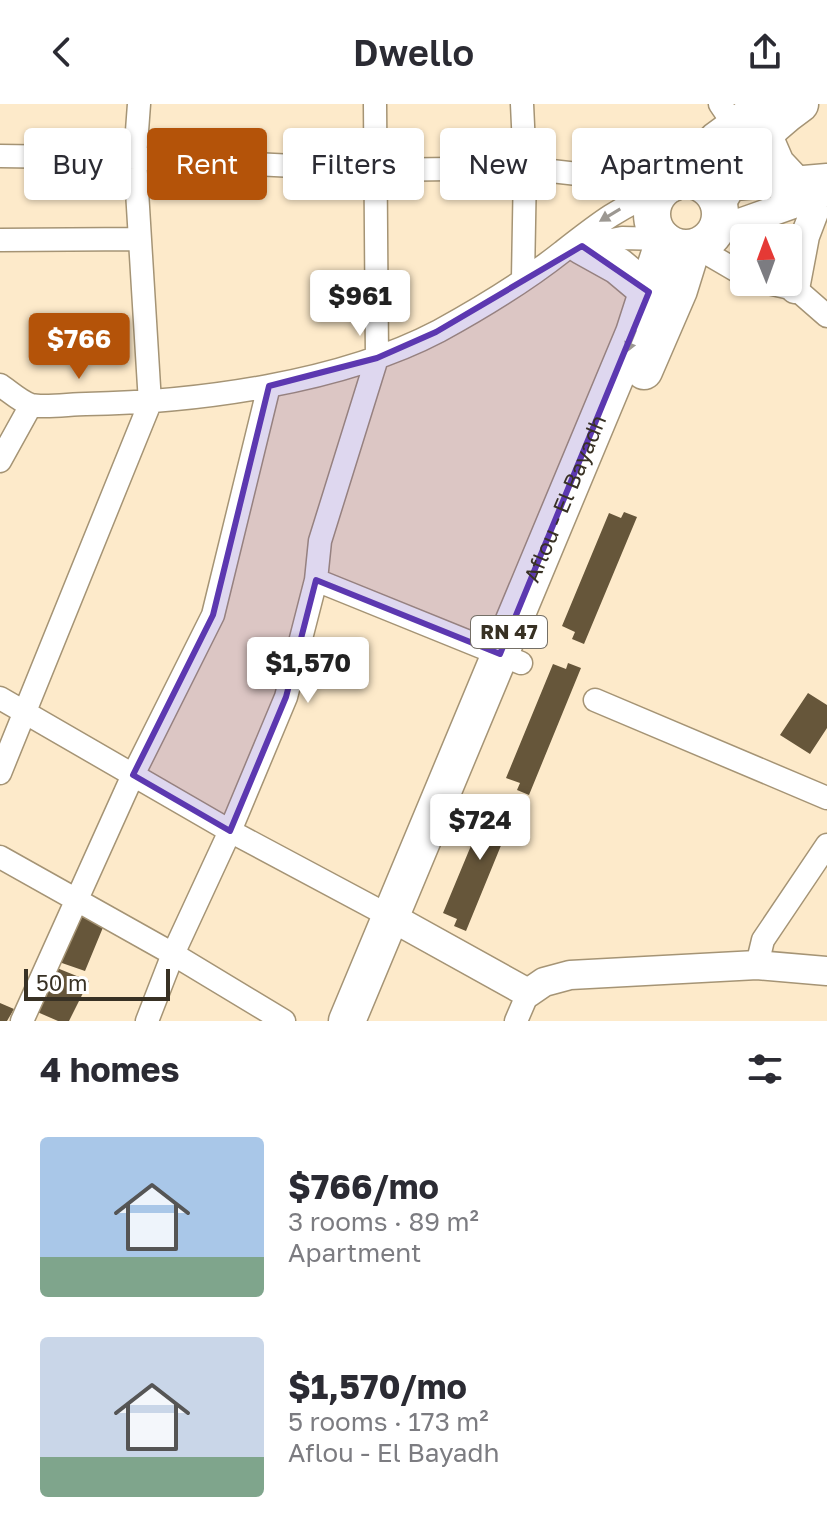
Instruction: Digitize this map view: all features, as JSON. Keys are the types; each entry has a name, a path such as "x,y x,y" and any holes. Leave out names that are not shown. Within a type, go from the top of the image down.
{"main road":[{"name":"Aflou - El Bayadh","path":"347,1021 399,922 573,510 679,290 705,225 742,159 746,117 800,104"},
{"path":"746,117 776,164 816,186"},
{"path":"657,200 652,214 657,232 705,225 698,200"},
{"name":"Aflou - El Bayadh","path":"573,510 649,292 705,225"},
{"path":"572,249 618,266 649,292"},
{"name":"Aflou - El Bayadh","path":"370,1021 399,922"}],"street":[{"path":"0,773 150,403 135,158 139,104"},
{"path":"375,104 375,128"},
{"path":"522,104 523,128"},
{"path":"0,156 135,158 283,165"},
{"path":"572,249 705,225 734,225 816,186"},
{"path":"705,225 816,186"},
{"path":"802,248 816,186"},
{"path":"147,1021 173,954 230,831 286,697 316,580 320,541 377,358 375,200"},
{"path":"523,278 524,200"},
{"path":"0,385 31,405 150,403 269,386 377,358 436,332 483,306 572,249 609,215 640,200"},
{"path":"705,225 730,257"},
{"path":"0,240 140,239"},
{"path":"802,295 827,316"},
{"path":"22,1021 133,775 213,615 269,386"},
{"path":"0,461 31,405"},
{"path":"316,580 510,659"},
{"path":"0,698 230,831 528,993"},
{"path":"595,700 827,798"},
{"path":"757,965 763,940 827,845"},
{"path":"0,857 173,954 284,1021"},
{"path":"516,1021 528,993 544,982 570,975 757,965 827,971"}],"highlighted area":[{"path":"582,246 649,292 500,654 316,580 286,697 230,831 133,775 213,615 269,386 377,358 436,332"}],"building":[{"path":"624,512 637,517 584,644 572,639 575,632 562,626 609,513 621,518"},
{"path":"568,663 581,668 529,795 517,790 520,783 506,778 553,664 566,669"},
{"path":"808,693 827,705 827,728 810,754 780,735"},
{"path":"505,799 518,804 466,931 454,926 457,919 443,913 490,800 503,805"},
{"path":"80,913 104,925 85,971 59,962"},
{"path":"57,968 89,981 69,1021 58,1021 35,1011"},
{"path":"0,1003 14,1009 7,1021 0,1021"}]}
